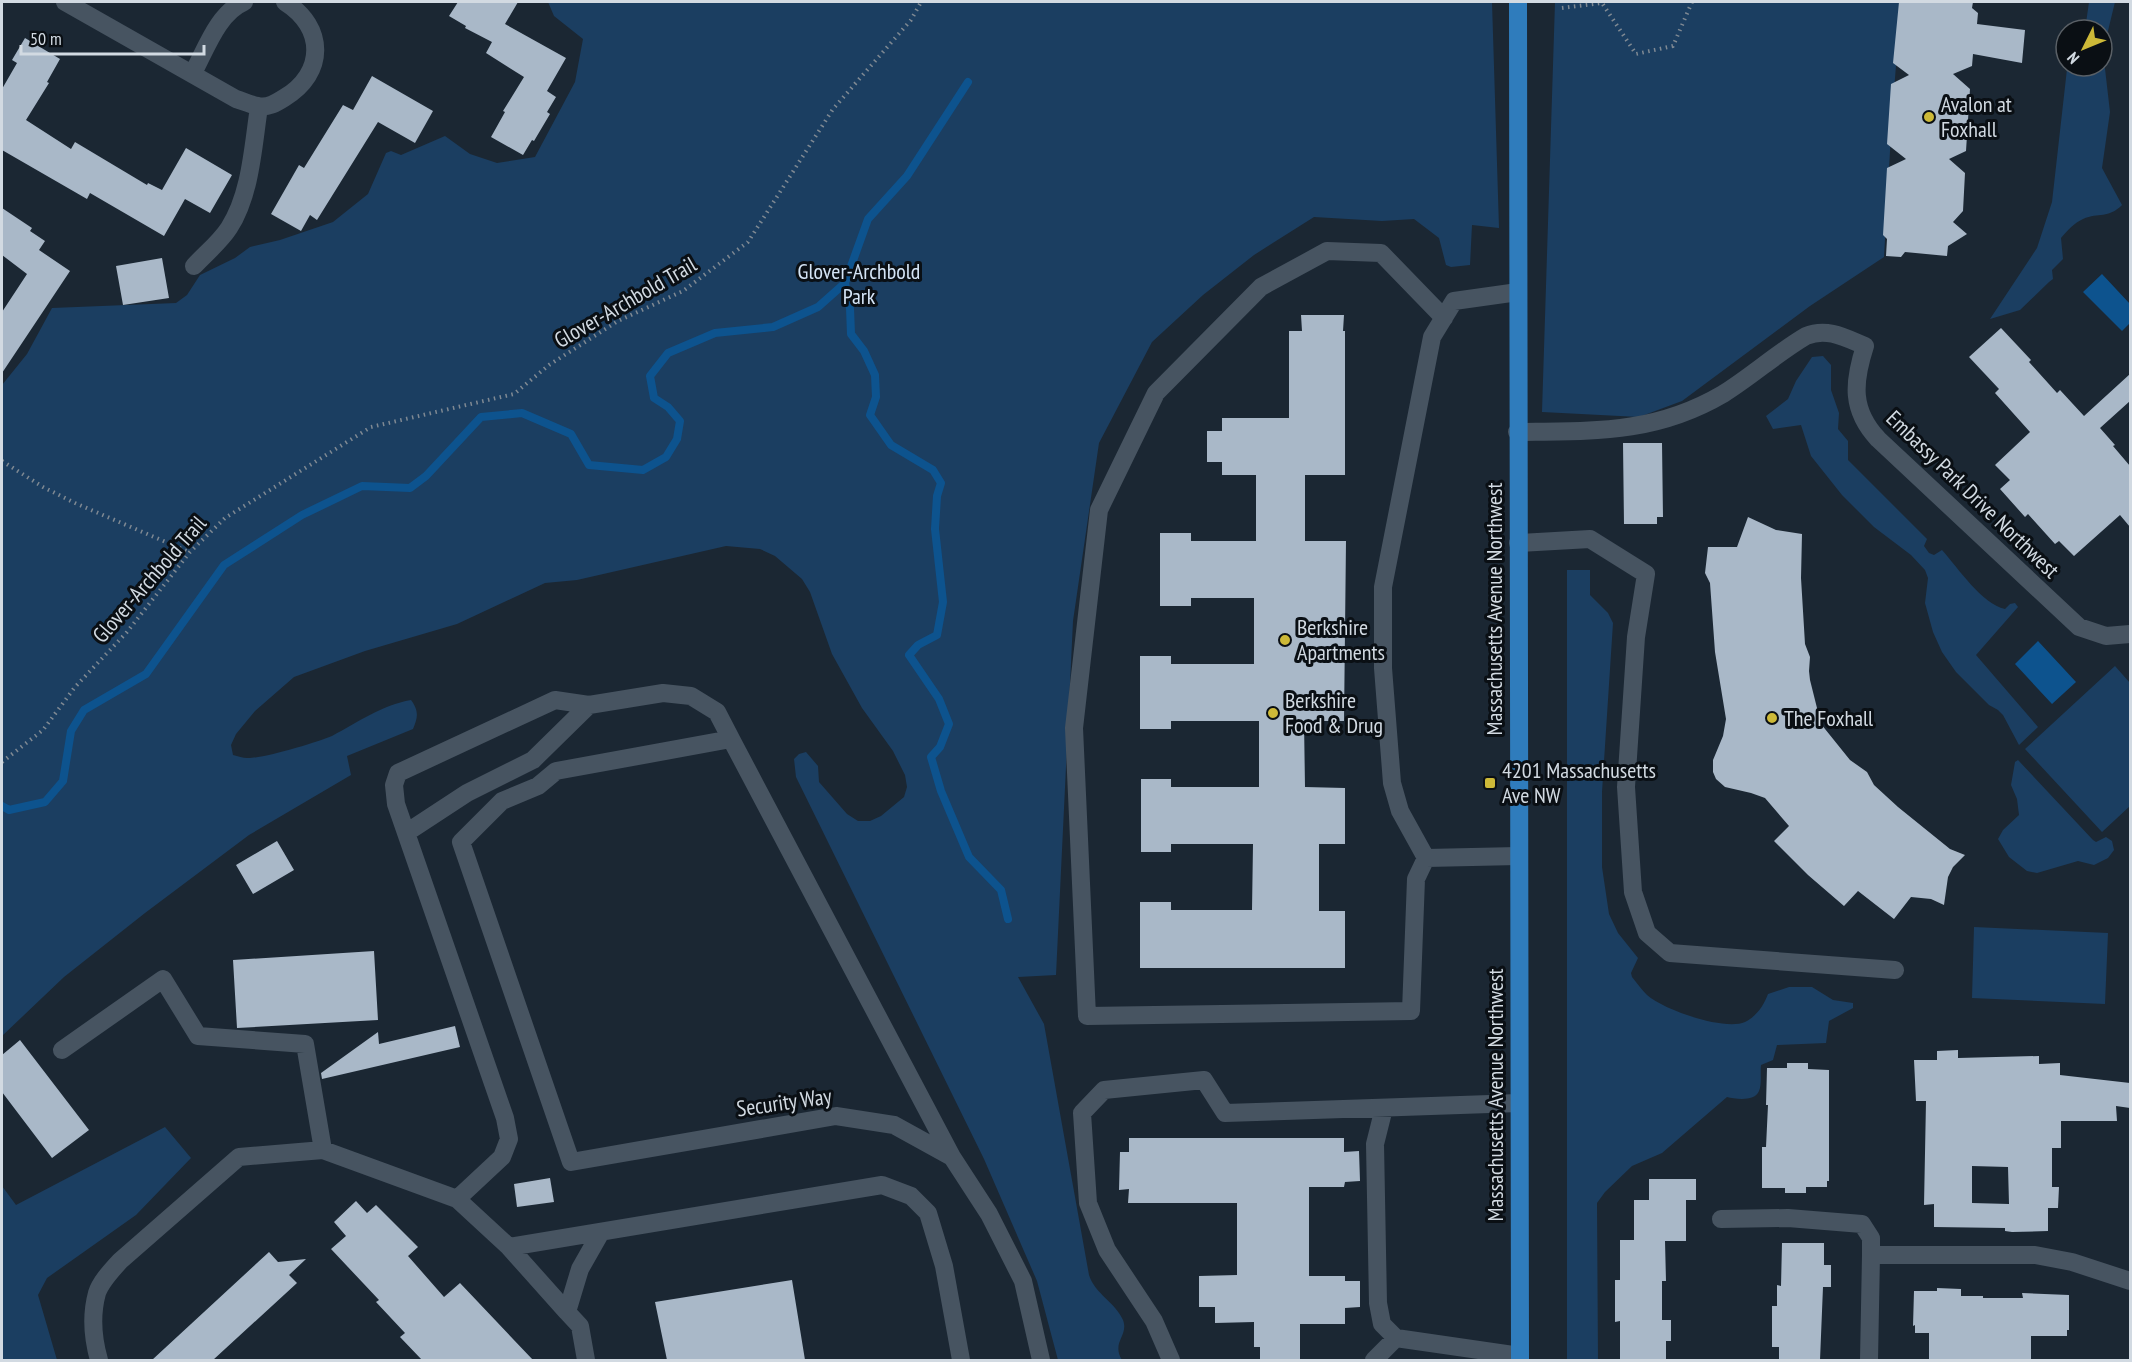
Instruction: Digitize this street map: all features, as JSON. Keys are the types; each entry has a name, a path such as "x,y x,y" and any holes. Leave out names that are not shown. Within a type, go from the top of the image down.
{"main road":[{"name":"Massachusetts Avenue Northwest","path":"1518,2 1520,1358"}],"street":[{"path":"65,2 236,99 259,107 272,105 287,96 303,84 313,70 316,53 307,21 297,9 285,2"},
{"path":"193,73 224,16 236,5 244,2"},
{"path":"194,266 228,230 240,206 251,161 259,107"},
{"path":"1425,858 1416,879 1411,1011 1087,1016 1074,729 1099,510 1156,393 1261,287 1327,251 1382,253 1444,318"},
{"path":"1425,858 1400,811 1392,783 1383,668 1383,587 1432,337 1454,301 1518,292"},
{"name":"Embassy Park Drive Northwest","path":"1517,432 1597,430 1656,423 1691,410 1724,393 1806,336 1822,332 1838,335 1865,346 1860,360 1856,402 1863,421 1878,439 2079,627 2106,636 2130,634"},
{"path":"1518,543 1590,539 1646,574 1636,637 1626,787 1633,892 1647,933 1670,953 1895,970"},
{"path":"457,1199 502,1157 509,1139 505,1118 396,804 394,785 398,773 555,700 589,705 663,693 691,696 717,712 952,1156"},
{"path":"406,833 467,793 533,760 589,705"},
{"name":"Security Way","path":"730,739 556,771 538,786 502,801 461,842 571,1162 836,1116 894,1125 952,1156 989,1214 1023,1281 1041,1360"},
{"path":"1425,858 1518,856"},
{"path":"62,1050 163,979 198,1036 305,1044 323,1150"},
{"path":"1171,1360 1154,1321 1107,1250 1088,1203 1082,1113 1104,1090 1204,1080 1225,1113 1519,1103"},
{"path":"1384,1108 1375,1144 1378,1303 1382,1324 1396,1338 1520,1358"},
{"path":"99,1360 93,1329 98,1292 120,1261 238,1157 323,1150 457,1199 509,1247 580,1326 586,1360"},
{"path":"509,1247 882,1185 911,1196 928,1213 944,1266 961,1360"},
{"path":"1721,1219 1788,1218 1862,1224 1871,1238 1869,1360"},
{"path":"567,1312 580,1269 601,1232"},
{"path":"1870,1255 2035,1255 2072,1262 2130,1281"},
{"path":"1374,1360 1396,1338"}],"path":[{"name":"Glover-Archbold Trail","path":"2,762 43,730 75,687 127,632 190,552 225,518 370,427 514,394 549,365 618,321 683,291 748,242 833,109 911,20 921,2"},
{"path":"1562,8 1602,3 1636,54 1673,46 1692,2"},
{"path":"2,461 75,504 190,552"}],"green space":[{"name":"Glover-Archbold Park","path":"548,2 1492,2 1499,228 1472,225 1470,265 1451,267 1446,265 1439,238 1414,219 1382,221 1314,217 1254,255 1203,295 1152,342 1099,443 1073,621 1056,975 1018,977 1044,1024 1089,1275 1096,1288 1116,1308 1123,1320 1124,1330 1118,1348 1122,1360 1058,1360 1037,1281 984,1159 796,777 794,759 806,752 818,766 819,782 847,814 858,821 870,821 881,816 904,797 907,787 905,775 893,751 862,708 832,654 810,592 802,579 775,556 760,549 726,546 577,580 545,583 457,624 365,651 294,677 255,711 236,734 231,745 233,755 254,758 303,746 332,736 380,710 411,700 417,714 413,729 347,756 351,775 249,835 64,977 2,1036 2,385 27,354 52,308 176,303 187,295 200,275 235,258 250,247 280,240 333,222 368,194 386,153 391,151 401,155 445,136 470,154 497,163 535,157 575,82 583,39 554,16"},
{"path":"1555,2 1901,2 1884,257 1810,306 1682,401 1639,417 1542,412"},
{"path":"2089,2 2115,2 2111,18 2087,18"},
{"path":"2066,78 2106,78 2110,112 2102,168 2122,205 2108,214 2089,217 2074,225 2061,238 2063,259 2052,270 2053,279 2020,310 1990,319 2037,248 2052,202"},
{"path":"1823,356 1831,365 1831,390 1839,413 1838,429 1848,441 1848,460 1927,539 1924,546 1929,553 1934,555 1942,550 1979,593 1996,606 2005,609 2015,603 2018,607 1976,655 2038,727 2019,745 2003,715 1989,705 1956,672 1942,652 1933,632 1925,603 1928,578 1925,570 1911,555 1874,527 1842,495 1811,456 1801,425 1773,429 1766,416 1788,399 1796,381 1812,357"},
{"path":"1567,570 1590,570 1590,595 1608,613 1613,623 1602,792 1602,867 1609,914 1618,933 1638,958 1631,973 1632,977 1655,1001 1694,1018 1723,1024 1745,1022 1759,1010 1768,994 1789,987 1812,987 1833,1000 1853,1003 1853,1008 1829,1021 1826,1043 1777,1045 1773,1060 1761,1065 1757,1094 1744,1099 1727,1097 1662,1153 1632,1166 1597,1203 1598,1360 1567,1360"},
{"path":"2115,666 2130,683 2130,806 2102,832 2025,749"},
{"path":"2018,760 2093,840 2096,842 2106,837 2112,841 2114,850 2108,858 2094,865 2078,861 2037,873 2027,871 2009,857 1998,839 2003,830 2019,815 2017,799 2011,785 2015,762"},
{"path":"1974,927 2108,933 2105,1004 1972,998"},
{"path":"165,1127 191,1158 136,1215 47,1278 38,1295 57,1360 2,1360 2,1186 16,1205"}],"shaded area":[{"path":"2102,274 2130,304 2130,323 2122,331 2083,292"},
{"path":"2038,641 2076,682 2052,704 2015,664"}],"building":[{"path":"458,2 518,2 505,24 566,58 547,91 556,97 547,112 550,114 523,155 491,137 505,112 503,111 524,77 486,53 492,42 465,28 466,26 449,16"},
{"name":"Avalon at Foxhall","path":"1899,2 1973,2 1972,8 1978,13 1977,24 2025,30 2022,63 1973,54 1972,66 1953,74 1970,89 1966,151 1949,159 1965,173 1963,211 1953,222 1967,234 1948,246 1947,256 1905,252 1901,257 1886,256 1887,239 1883,235 1887,168 1906,159 1887,144 1891,84 1909,75 1893,63"},
{"path":"25,38 60,59 47,82 49,83 26,120 71,149 75,142 147,185 148,183 162,190 186,148 232,175 210,213 185,199 164,236 90,193 87,199 2,150 2,89 17,63 12,60"},
{"path":"372,76 433,111 415,143 378,122 317,220 310,215 301,231 271,214 299,165 304,168 343,105 353,110"},
{"path":"2,208 32,228 30,231 45,241 39,250 70,271 2,373 2,312 27,274 2,255"},
{"path":"162,258 169,298 123,305 116,266"},
{"name":"Berkshire Apartments","path":"1301,315 1344,315 1345,475 1305,475 1305,541 1346,541 1344,721 1304,721 1305,787 1345,788 1345,844 1319,844 1319,911 1345,911 1345,968 1140,968 1140,902 1171,902 1171,910 1252,910 1253,844 1171,844 1171,852 1141,852 1141,779 1171,779 1171,787 1259,787 1259,721 1171,721 1171,729 1140,729 1140,656 1171,656 1171,664 1254,664 1254,598 1191,598 1191,606 1160,606 1160,533 1191,533 1191,541 1256,541 1256,475 1222,475 1222,462 1207,462 1207,431 1222,431 1222,418 1289,418 1289,331 1302,331"},
{"path":"2001,328 2031,360 2029,362 2057,393 2060,390 2084,416 2130,374 2130,401 2100,428 2130,466 2130,527 2120,515 2074,556 2059,541 2055,544 2028,514 2025,517 2000,489 2010,480 1995,465 2030,432 1995,393 1999,389 1969,357"},
{"path":"1623,443 1662,443 1663,517 1657,517 1657,524 1624,524"},
{"name":"The Foxhall","path":"1748,517 1776,530 1802,534 1801,578 1805,644 1810,657 1810,680 1821,724 1850,760 1867,772 1874,785 1898,807 1950,849 1965,855 1953,867 1948,877 1944,905 1931,899 1911,897 1894,919 1858,891 1844,906 1774,841 1789,826 1765,798 1725,787 1716,779 1713,772 1713,760 1723,736 1726,719 1715,652 1710,583 1705,573 1708,547 1737,547"},
{"path":"277,841 294,870 253,894 236,865"},
{"path":"374,951 378,1020 237,1028 233,960"},
{"path":"455,1026 460,1047 322,1079 321,1073 378,1032 379,1044"},
{"path":"20,1040 89,1130 52,1158 2,1092 2,1055"},
{"path":"1958,1050 1958,1058 2039,1056 2039,1064 2060,1063 2060,1075 2130,1083 2130,1108 2116,1106 2117,1121 2061,1121 2061,1148 2052,1148 2052,1187 2059,1187 2058,1208 2048,1208 2048,1231 2012,1232 2005,1231 2005,1228 1934,1227 1934,1204 1924,1205 1926,1101 1916,1101 1914,1060 1937,1060 1937,1051","holes":["1972,1166 2008,1167 2009,1204 1972,1203"]},
{"path":"1787,1063 1808,1063 1808,1069 1829,1070 1829,1181 1827,1181 1827,1187 1806,1187 1806,1193 1785,1193 1785,1188 1762,1188 1762,1147 1766,1147 1768,1105 1766,1105 1767,1068 1787,1068"},
{"path":"1129,1138 1344,1138 1344,1152 1359,1151 1360,1181 1345,1182 1344,1187 1309,1187 1309,1276 1345,1276 1345,1281 1360,1281 1360,1307 1345,1308 1345,1324 1300,1324 1300,1360 1260,1360 1260,1347 1254,1347 1254,1322 1215,1323 1215,1307 1199,1307 1199,1276 1237,1275 1237,1203 1128,1203 1129,1189 1119,1190 1120,1152 1129,1152"},
{"path":"550,1178 554,1202 517,1207 514,1184"},
{"path":"1649,1179 1696,1179 1696,1200 1686,1200 1686,1241 1665,1241 1666,1281 1662,1281 1662,1320 1671,1320 1671,1341 1666,1341 1666,1360 1620,1360 1620,1321 1615,1322 1615,1280 1620,1280 1620,1240 1634,1240 1634,1200 1649,1200"},
{"path":"356,1201 367,1213 376,1205 418,1247 408,1256 444,1297 460,1283 533,1360 422,1360 400,1337 405,1333 376,1302 379,1300 331,1249 346,1236 334,1222"},
{"path":"1782,1243 1824,1243 1824,1265 1831,1265 1831,1287 1823,1287 1820,1360 1779,1360 1779,1347 1772,1347 1772,1306 1777,1306 1777,1285 1781,1286"},
{"path":"269,1252 278,1262 306,1259 289,1275 297,1283 213,1360 152,1360"},
{"path":"792,1280 805,1360 667,1360 655,1302"},
{"path":"1937,1288 1961,1289 1961,1296 1983,1296 1983,1298 2023,1298 2022,1293 2069,1295 2067,1336 2031,1336 2031,1360 1929,1360 1929,1333 1915,1333 1915,1325 1913,1326 1914,1291 1937,1291"}],"waterway":[{"path":"2,806 9,810 45,802 63,781 71,731 84,710 146,674 224,565 302,515 362,486 410,488 426,476 481,417 522,413 571,434 589,465 643,470 666,457 677,439 680,421 668,407 654,398 650,376 668,353 715,333 773,327 818,307 845,283 868,219 907,176 968,82"},
{"path":"845,283 850,308 851,334 864,351 875,375 876,397 870,415 891,445 933,470 941,483 937,496 935,529 943,602 937,635 918,645 909,655 939,699 949,724 940,747 931,757 941,791 969,857 1001,890 1008,919"}],"place":[{"name":"Avalon at Foxhall","path":"1929,117"},
{"name":"Berkshire Apartments","path":"1285,640"},
{"name":"Berkshire Food & Drug","path":"1273,713"},
{"name":"The Foxhall","path":"1772,718"},
{"name":"4201 Massachusetts Ave NW","path":"1490,783"}]}
